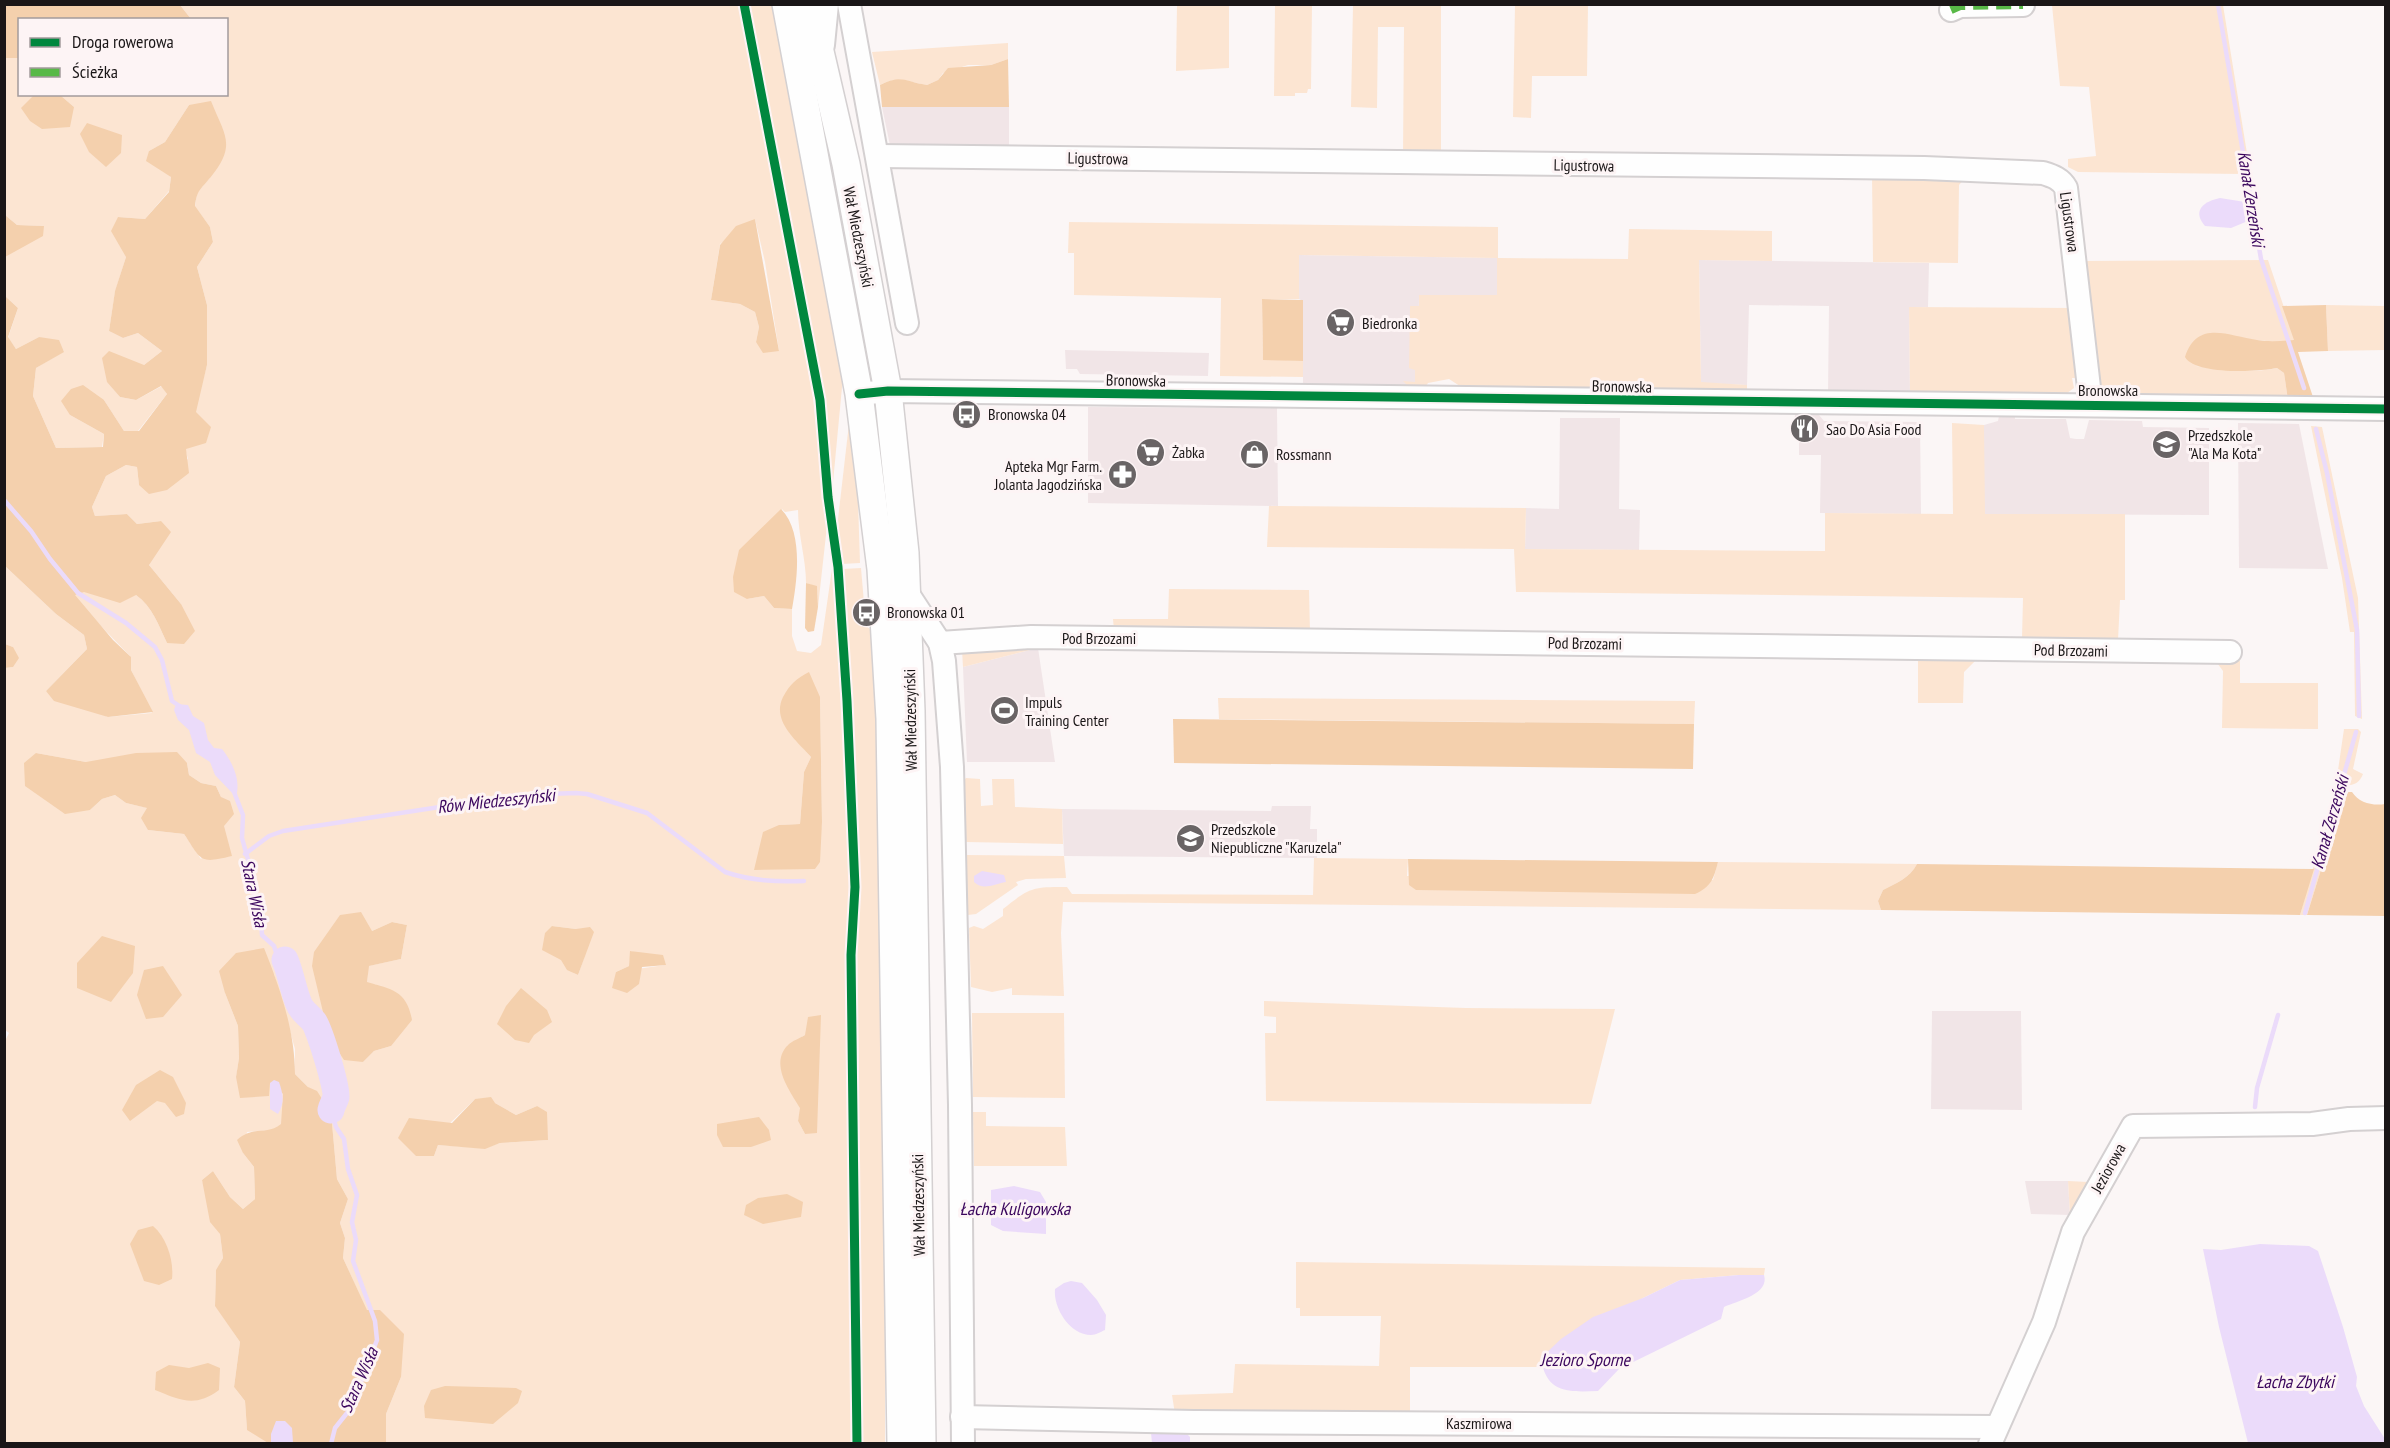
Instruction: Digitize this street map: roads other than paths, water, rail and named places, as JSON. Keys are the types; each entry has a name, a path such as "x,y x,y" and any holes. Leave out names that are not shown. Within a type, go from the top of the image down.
{"main road":[{"name":"Wał Miedzeszyński","path":"786,4 859,394 877,528 887,647 901,1443"},
{"name":"Wał Miedzeszyński","path":"809,4 846,164 888,391 908,594 922,1443"}],"street":[{"path":"822,55 827,4"},
{"name":"Wał Miedzeszyński","path":"849,4 908,323"},
{"path":"1951,10 1960,6 2023,5"},
{"name":"Ligustrowa","path":"878,156 1924,168 2043,173 2057,178 2066,188 2091,405"},
{"name":"Bronowska","path":"859,394 888,391 2385,410"},
{"path":"908,594 940,643 944,660 952,767 963,1443"},
{"name":"Pod Brzozami","path":"940,643 1062,637 2230,652"},
{"name":"Jeziorowa","path":"1993,1435 2044,1322 2073,1232 2133,1126 2312,1124 2349,1119 2385,1118"},
{"name":"Kaszmirowa","path":"962,1417 1993,1435"}],"water":[{"path":"2220,198 2245,202 2250,210 2248,221 2231,228 2205,226 2199,215 2202,207 2209,201"},
{"path":"176,704 188,705 193,716 204,723 208,740 214,748 222,749 226,754 237,778 236,797 215,775 210,762 196,753 189,730 178,720 174,710"},
{"path":"982,871 1004,875 1006,882 989,886 977,885 974,882 974,876"},
{"path":"274,1080 279,1082 282,1094 282,1106 278,1114 270,1109 270,1083"},
{"name":"Łacha Kuligowska","path":"1014,1186 1040,1192 1046,1202 1046,1234 1003,1231 991,1225 991,1190"},
{"name":"Łacha Zbytki","path":"2260,1244 2309,1246 2318,1251 2343,1327 2357,1377 2356,1386 2364,1406 2385,1439 2385,1443 2248,1443 2219,1327 2203,1249 2221,1250"},
{"name":"Jezioro Sporne","path":"1764,1275 1765,1282 1751,1296 1724,1307 1721,1319 1619,1369 1598,1391 1560,1388 1548,1378 1541,1358 1561,1339 1593,1317 1643,1298 1680,1280"},
{"path":"1071,1281 1082,1283 1097,1300 1106,1315 1105,1330 1093,1335 1083,1334 1064,1319 1057,1304 1055,1289"},
{"path":"276,1421 285,1421 292,1428 293,1443 271,1443 271,1434"},
{"path":"1154,1431 1186,1433 1190,1437 1190,1443 1152,1443 1151,1433"}],"waterway":[{"name":"Kanał Zerzeński","path":"2218,4 2261,259 2304,388"},
{"name":"Kanał Zerzeński","path":"2316,429 2327,473 2357,630 2359,716"},
{"name":"Stara Wisła","path":"4,500 31,531 78,593 126,623 155,647 162,660 172,701 181,707"},
{"name":"Kanał Zerzeński","path":"2305,913 2356,732"},
{"name":"Stara Wisła","path":"234,792 243,815 242,838 252,874 255,909 261,920 262,935 274,946 277,955 285,960"},
{"name":"Rów Miedzeszyński","path":"245,854 269,836 283,831 518,795 576,793 587,794 647,813 725,872 764,880 804,881"},
{"name":"Stara Wisła","path":"285,960 299,1004 314,1022 328,1059 336,1092 331,1110"},
{"name":"Kanał Zerzeński","path":"2255,1107 2257,1088 2278,1015"},
{"name":"Stara Wisła","path":"331,1110 336,1127 344,1139 348,1169 357,1195 352,1222 356,1240 353,1261 375,1321 377,1340 351,1408 335,1428 331,1444"}],"place":[{"name":"Biedronka","path":"1341,323"},
{"name":"Bronowska 04","path":"967,414"},
{"name":"Sao Do Asia Food","path":"1805,429"},
{"name":"Przedszkole \"Ala Ma Kota\"","path":"2167,444"},
{"name":"Żabka","path":"1151,452"},
{"name":"Rossmann","path":"1255,454"},
{"name":"Apteka Mgr Farm. Jolanta Jagodzińska","path":"1123,475"},
{"name":"Bronowska 01","path":"866,612"},
{"name":"Impuls Training Center","path":"1004,711"},
{"name":"Przedszkole Niepubliczne \"Karuzela\"","path":"1190,838"}]}
